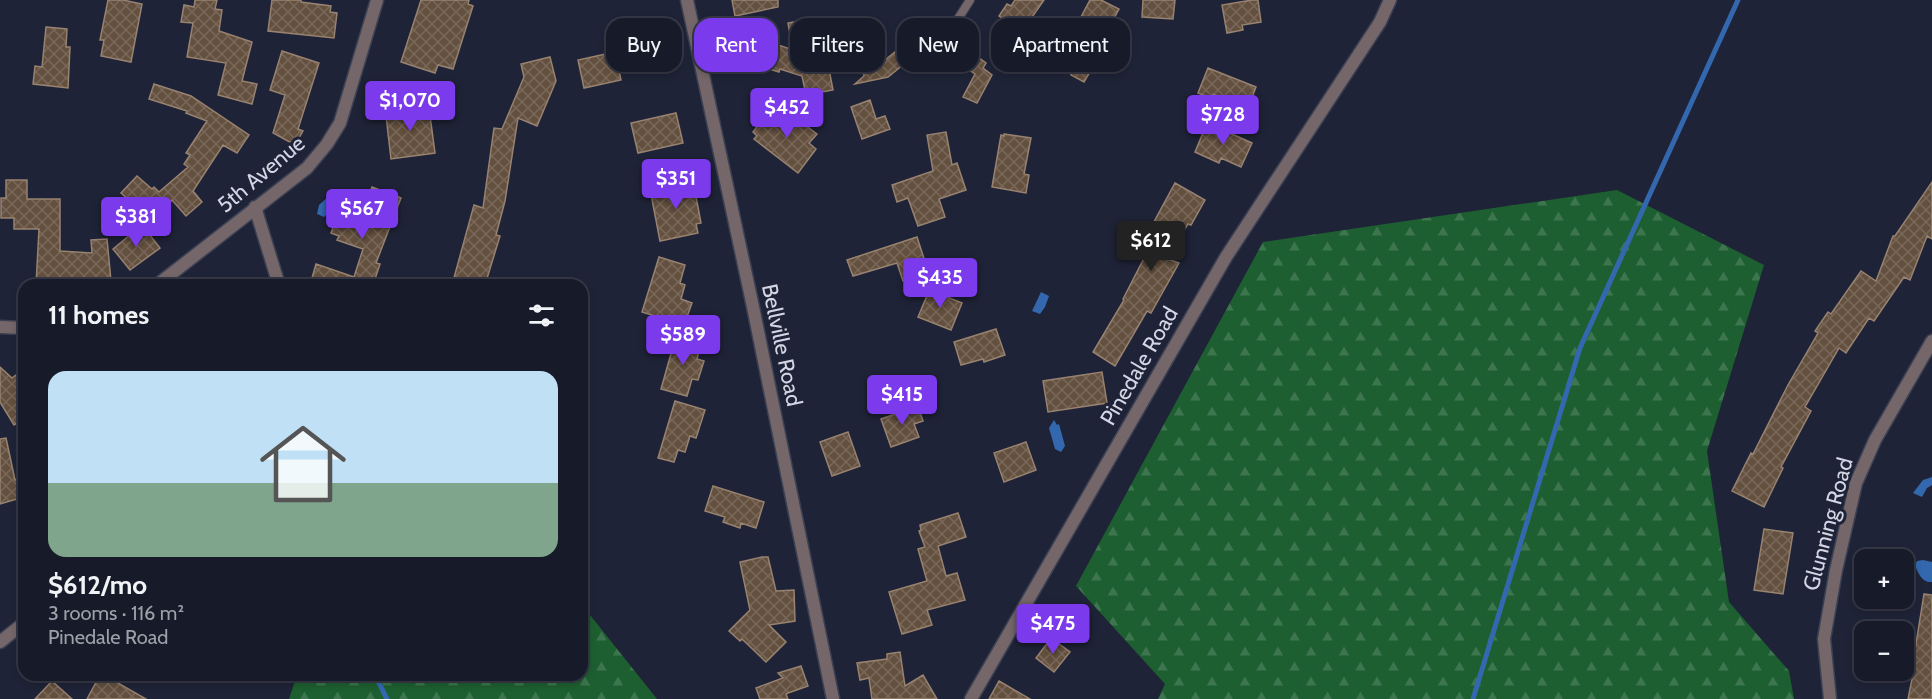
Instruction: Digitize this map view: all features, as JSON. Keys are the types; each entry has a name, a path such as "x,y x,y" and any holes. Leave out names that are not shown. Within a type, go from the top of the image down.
{"street":[{"name":"5th Avenue","path":"165,279 307,168 319,155 337,129 377,0"},
{"name":"Bellville Road","path":"687,0 755,318 832,699"},
{"name":"Pinedale Road","path":"972,699 1226,257 1380,22 1390,0"},
{"path":"255,207 277,279"},
{"path":"0,327 18,328"},
{"name":"Glunning Road","path":"1830,699 1825,668 1824,639 1834,580 1856,483 1875,440 1932,341"},
{"path":"0,642 18,628"}],"lane":[{"path":"959,18 970,0"}],"green space":[{"path":"1617,190 1764,265 1707,451 1729,602 1789,671 1794,699 1158,699 1165,684 1076,586 1263,242"},
{"path":"588,613 657,699 289,699 295,681 588,681"}],"water":[{"path":"332,193 340,199 337,205 324,217 317,214 319,205"},
{"path":"1041,292 1049,296 1040,314 1032,311"},
{"path":"1054,420 1057,425 1059,424 1065,446 1061,452 1055,449 1049,428"},
{"path":"1932,477 1932,485 1927,488 1922,497 1913,493 1923,480"},
{"path":"1917,561 1932,562 1932,582 1923,579 1916,568"}],"building":[{"path":"108,0 142,4 131,62 101,56 104,40 100,40"},
{"path":"195,0 217,0 215,9 222,10 219,31 252,42 242,81 257,84 252,104 218,95 226,63 187,57 193,23 181,22 184,5 194,7"},
{"path":"272,0 301,0 301,2 331,6 330,12 337,13 334,38 268,31"},
{"path":"421,0 469,0 468,4 473,6 453,69 438,65 435,73 401,62"},
{"path":"732,0 778,0 778,7 735,16"},
{"path":"1015,0 1044,0 1031,18 1002,18 999,16 1007,4 1011,6"},
{"path":"1090,0 1101,0 1119,9 1114,18 1080,18"},
{"path":"1143,0 1175,0 1173,19 1142,17"},
{"path":"1258,0 1261,22 1242,25 1243,30 1227,33 1222,5"},
{"path":"46,27 67,29 66,47 70,47 68,88 33,84 35,66 42,67"},
{"path":"778,45 790,49 790,72 830,72 833,90 806,95 802,76 780,69 778,72"},
{"path":"897,50 897,70 888,77 855,84 864,76 864,72 885,72 885,60"},
{"path":"282,51 319,63 298,129 303,131 295,145 273,133 285,95 270,90"},
{"path":"606,54 606,72 619,72 621,80 584,88 578,60"},
{"path":"550,57 556,81 537,126 518,118 505,201 496,235 500,236 487,279 454,279 474,205 483,208 494,128 502,129 524,77 521,64"},
{"path":"979,58 986,63 983,68 992,75 977,103 963,97 975,74 972,72 979,72"},
{"path":"1208,68 1256,87 1248,108 1213,94 1211,98 1198,93"},
{"path":"1073,72 1090,72 1084,82 1071,75"},
{"path":"154,84 191,96 249,135 237,153 223,145 193,191 202,202 186,216 172,200 152,221 121,193 137,176 159,192 188,167 184,164 190,155 186,153 207,121 186,113 187,111 149,99"},
{"path":"870,100 876,119 885,116 890,129 862,139 851,107"},
{"path":"416,106 429,108 435,153 391,159 386,116 389,111"},
{"path":"780,106 817,134 809,143 816,149 798,173 754,139 757,136 753,132 763,119 768,122"},
{"path":"676,113 683,143 638,153 631,123"},
{"path":"1207,123 1252,143 1241,167 1221,158 1219,163 1195,152"},
{"path":"946,132 952,165 957,163 966,190 939,199 945,217 918,226 908,198 897,202 892,185 933,171 927,135"},
{"path":"1004,134 1031,138 1024,174 1029,175 1026,193 992,187 1001,135 1004,136"},
{"path":"6,180 27,180 27,199 60,199 60,251 92,253 91,240 107,239 111,279 36,279 39,229 14,229 14,218 1,218 1,198 6,198"},
{"path":"693,181 701,223 696,224 698,233 660,241 650,189"},
{"path":"1932,182 1932,239 1927,236 1910,280 1904,277 1874,321 1869,318 1846,353 1839,348 1805,407 1811,411 1781,467 1783,468 1764,507 1732,491 1818,333 1815,331 1828,312 1831,314 1861,271 1876,281 1893,236"},
{"path":"1175,183 1205,200 1168,259 1179,263 1151,313 1147,311 1115,366 1093,352 1124,300 1156,235 1149,231"},
{"path":"372,187 401,198 376,263 380,264 375,279 312,279 316,264 354,277 363,249 337,240 339,236 331,233 338,213 356,220 362,205 365,206"},
{"path":"142,225 160,248 130,270 113,249"},
{"path":"917,237 931,280 909,287 907,279 903,281 897,263 853,276 847,260"},
{"path":"659,257 685,265 680,283 685,285 681,299 692,303 684,325 642,312"},
{"path":"931,286 948,293 947,297 962,303 951,330 918,317"},
{"path":"996,329 1005,355 984,362 983,359 961,365 954,342"},
{"path":"676,336 701,343 697,359 704,361 698,380 692,379 687,396 661,389"},
{"path":"0,367 12,378 18,374 18,423 14,425 0,402"},
{"path":"1102,372 1107,403 1048,412 1043,381"},
{"path":"675,401 705,410 696,438 690,436 685,452 678,450 674,462 658,458"},
{"path":"918,406 923,421 914,424 919,437 891,447 881,419"},
{"path":"848,432 860,466 832,476 820,442"},
{"path":"6,438 15,480 18,479 18,499 0,504 0,439"},
{"path":"1026,442 1036,470 1004,482 994,453"},
{"path":"713,486 764,502 756,528 741,523 740,528 723,522 725,517 705,511"},
{"path":"958,513 966,537 938,546 946,576 957,573 965,600 927,610 932,625 902,634 889,592 927,581 918,549 925,547 919,531 921,530 920,525"},
{"path":"1764,529 1793,533 1783,594 1754,590"},
{"path":"768,557 776,591 794,590 795,621 769,625 786,642 766,662 742,639 740,641 729,631 750,610 740,562"},
{"path":"1924,594 1932,595 1932,699 1908,699 1912,681 1914,681 1915,650"},
{"path":"1051,638 1070,652 1054,672 1036,658"},
{"path":"900,652 905,686 923,675 937,699 872,699 869,678 860,680 857,663 887,659 887,654"},
{"path":"801,666 808,686 786,694 788,699 760,699 756,688 783,678 778,673"},
{"path":"52,681 72,699 35,699"},
{"path":"97,681 114,681 146,699 87,699"},
{"path":"999,681 1030,699 989,699"}],"waterway":[{"path":"1473,699 1580,348 1738,0"},
{"path":"378,681 387,699"}]}
